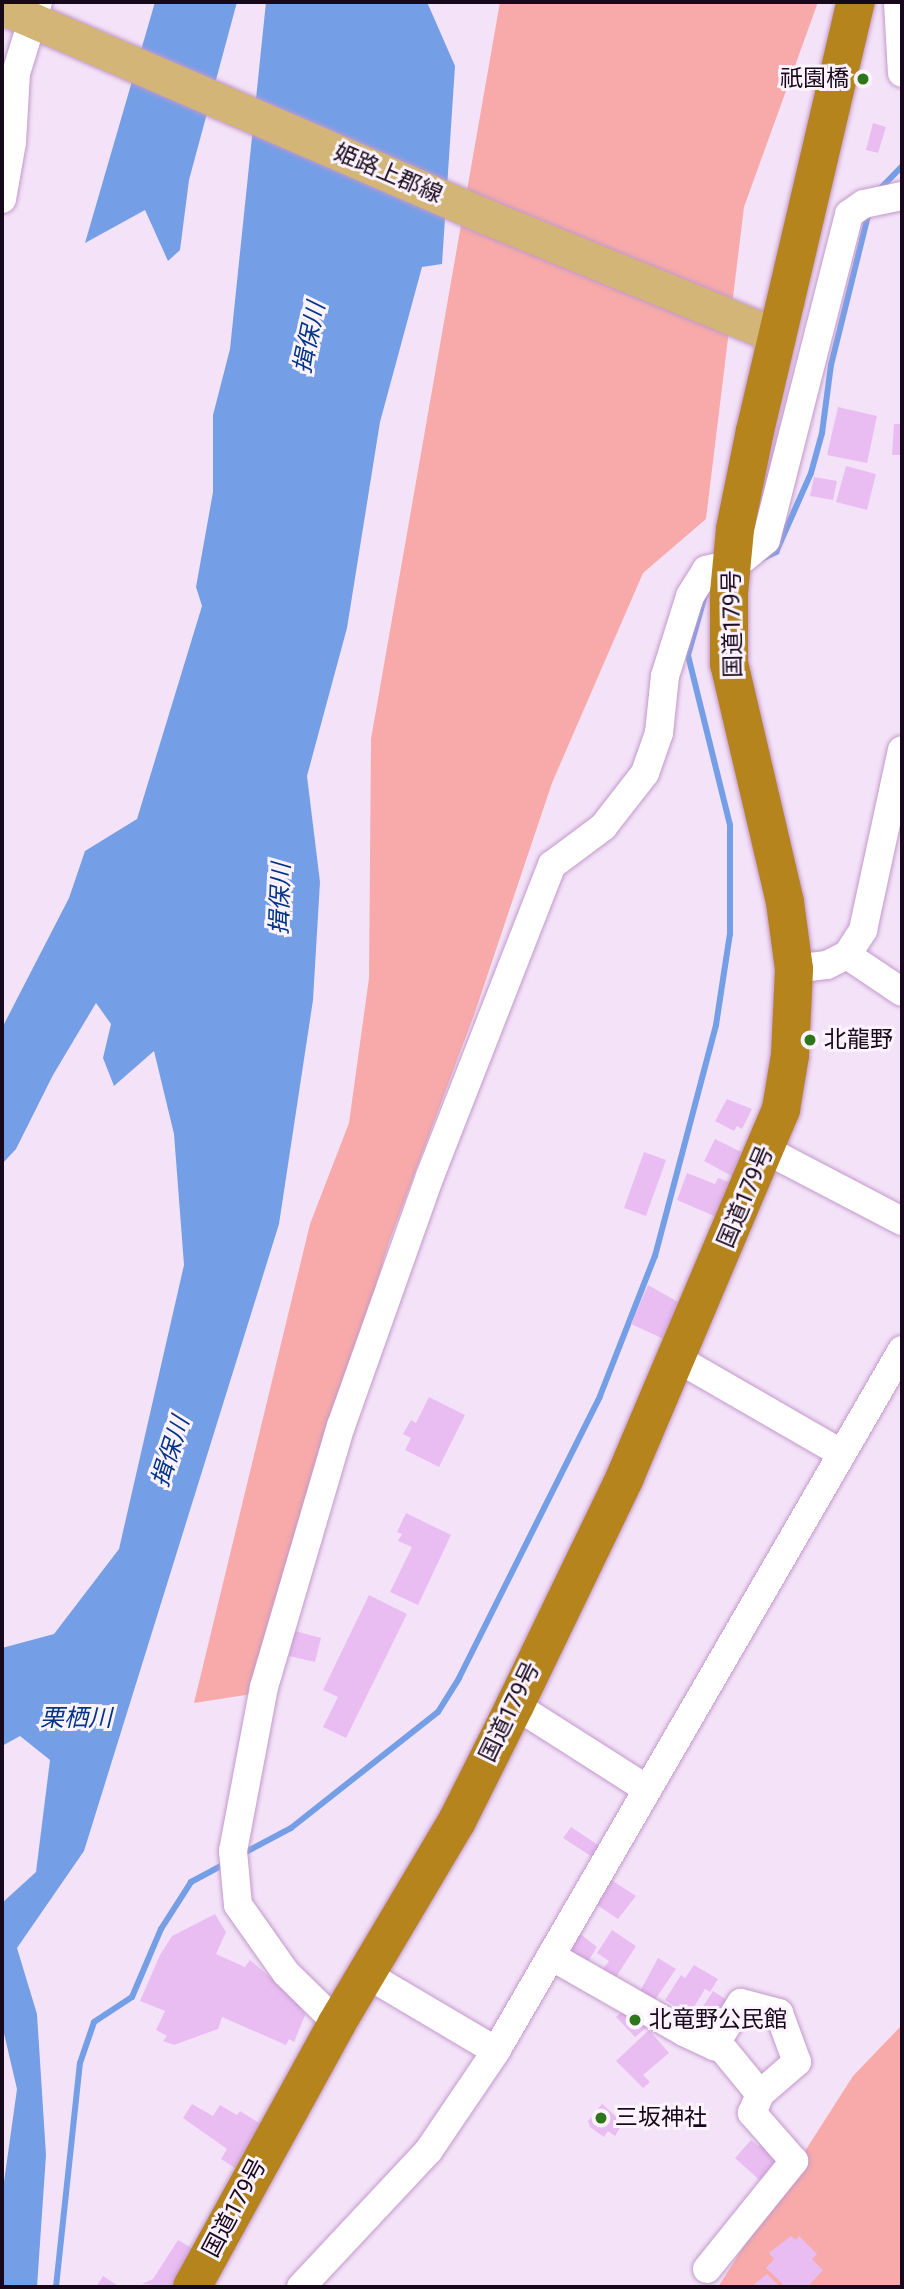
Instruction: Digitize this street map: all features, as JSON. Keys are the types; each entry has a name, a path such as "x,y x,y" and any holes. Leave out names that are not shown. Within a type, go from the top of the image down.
{"highway":[{"name":"国道179号","path":"192,2287 337,2023 457,1821 515,1704 678,1359 766,1150 787,1078 794,969 785,902 729,664 735,529 777,336 856,2"}],"main road":[{"name":"姫路上郡線","path":"24,10 77,40 714,312 777,336"}],"street":[{"path":"898,2 902,73"},
{"path":"2,199 12,142 16,73 24,10"},
{"path":"744,558 766,540 849,214 882,200"},
{"path":"337,2023 286,1973 238,1905 233,1861 264,1686 341,1426 435,1163 552,865 603,827 645,773 659,733 665,676 690,596 706,570 714,568"},
{"path":"794,969 827,965 847,955 863,930 899,784 902,750"},
{"path":"847,955 902,992"},
{"path":"766,1150 902,1221"},
{"path":"301,2287 429,2150 496,2051 902,1349"},
{"path":"678,1359 841,1453"},
{"path":"515,1704 647,1789"},
{"path":"551,1956 723,2049 760,2094"},
{"path":"366,1974 496,2051"},
{"path":"707,2269 794,2161 752,2113 760,2094 797,2062 779,2013 741,2003 714,2046"}],"shaded area":[{"path":"500,2 818,2 744,207 706,519 643,573 552,783 474,1015 389,1242 252,1694 194,1703 310,1224 349,1123 369,978 371,739"},
{"path":"902,2025 902,2287 718,2287 853,2076"}],"water":[{"path":"155,2 237,2 189,180 180,250 168,261 145,210 85,243"},
{"path":"266,2 427,2 455,66 442,264 422,267 380,422 347,628 307,776 320,882 313,1000 279,1224 84,1851 17,1948 37,2014 46,2155 37,2287 2,2287 2,2196 17,2089 2,2025 2,1903 36,1872 50,1760 20,1736 2,1746 2,1648 54,1634 119,1549 184,1265 174,1134 154,1051 114,1086 103,1058 111,1024 96,1003 53,1075 16,1149 2,1164 2,1028 69,898 85,851 137,819 202,606 196,587 213,492 213,415 230,349"}],"building":[{"path":"873,123 886,127 878,153 866,150"},
{"path":"838,407 877,416 867,463 827,455"},
{"path":"894,424 902,424 902,455 892,455"},
{"path":"846,466 876,474 867,510 836,502"},
{"path":"814,477 837,481 833,500 810,496"},
{"path":"727,1099 752,1109 742,1129 737,1126 734,1131 715,1121"},
{"path":"715,1139 753,1158 741,1181 704,1161"},
{"path":"644,1152 666,1160 646,1216 624,1208"},
{"path":"687,1173 715,1184 718,1178 734,1184 721,1219 677,1200"},
{"path":"648,1285 687,1307 668,1341 631,1324"},
{"path":"429,1397 465,1415 439,1467 405,1450 411,1438 403,1434 411,1420 416,1423"},
{"path":"406,1513 451,1535 418,1605 390,1592 412,1547 398,1541 402,1534 397,1532"},
{"path":"369,1595 407,1614 346,1738 323,1727 338,1697 323,1690"},
{"path":"295,1631 321,1638 315,1662 289,1656"},
{"path":"571,1827 604,1849 597,1860 563,1838"},
{"path":"605,1876 636,1896 618,1919 591,1901"},
{"path":"215,1914 226,1932 216,1954 245,1967 250,1960 289,1993 305,2000 301,2010 306,2013 294,2042 289,2039 286,2045 222,2017 218,2029 174,2045 163,2041 167,2036 156,2030 165,2011 140,2001 160,1955 172,1936"},
{"path":"574,1929 597,1947 586,1965 561,1949"},
{"path":"612,1930 636,1946 616,1977 603,1969 609,1961 597,1953"},
{"path":"658,1958 676,1969 652,2004 638,1995"},
{"path":"694,1965 718,1979 710,1992 705,1989 689,2015 665,2000 681,1975 685,1978"},
{"path":"713,1991 732,2003 713,2031 698,2022 702,2016 698,2014"},
{"path":"628,2006 647,2027 635,2037 616,2017"},
{"path":"649,2030 669,2053 643,2075 650,2082 643,2088 616,2061"},
{"path":"192,2104 213,2116 220,2105 237,2115 240,2111 267,2128 240,2171 221,2159 227,2149 183,2118"},
{"path":"602,2104 623,2123 615,2136 608,2131 604,2137 590,2127 588,2121"},
{"path":"751,2140 758,2146 761,2143 781,2165 764,2184 735,2158"},
{"path":"791,2236 796,2240 799,2236 817,2254 812,2259 823,2270 810,2284 813,2287 780,2287 783,2284 766,2268 774,2259 769,2253"},
{"path":"178,2240 200,2253 178,2287 142,2284 153,2279"},
{"path":"767,2274 780,2287 751,2287"},
{"path":"103,2276 120,2287 96,2287"}],"waterway":[{"path":"879,190 902,166"},
{"path":"761,559 776,552 811,473 822,433 831,365 869,212"},
{"path":"240,1855 291,1828 438,1712 459,1678 600,1396 655,1256 716,1025 730,934 730,825 688,655 705,595"},
{"path":"56,2287 80,2063 94,2022 132,1997 161,1929 191,1882 228,1862"}],"place":[{"name":"祇園橋","path":"863,79"},
{"name":"北龍野","path":"810,1040"},
{"name":"北竜野公民館","path":"635,2020"},
{"name":"三坂神社","path":"601,2118"}],"water label":[{"name":"揖保川","path":"310,338"},
{"name":"揖保川","path":"281,899"},
{"name":"揖保川","path":"171,1452"},
{"name":"栗栖川","path":"76,1719"}]}
